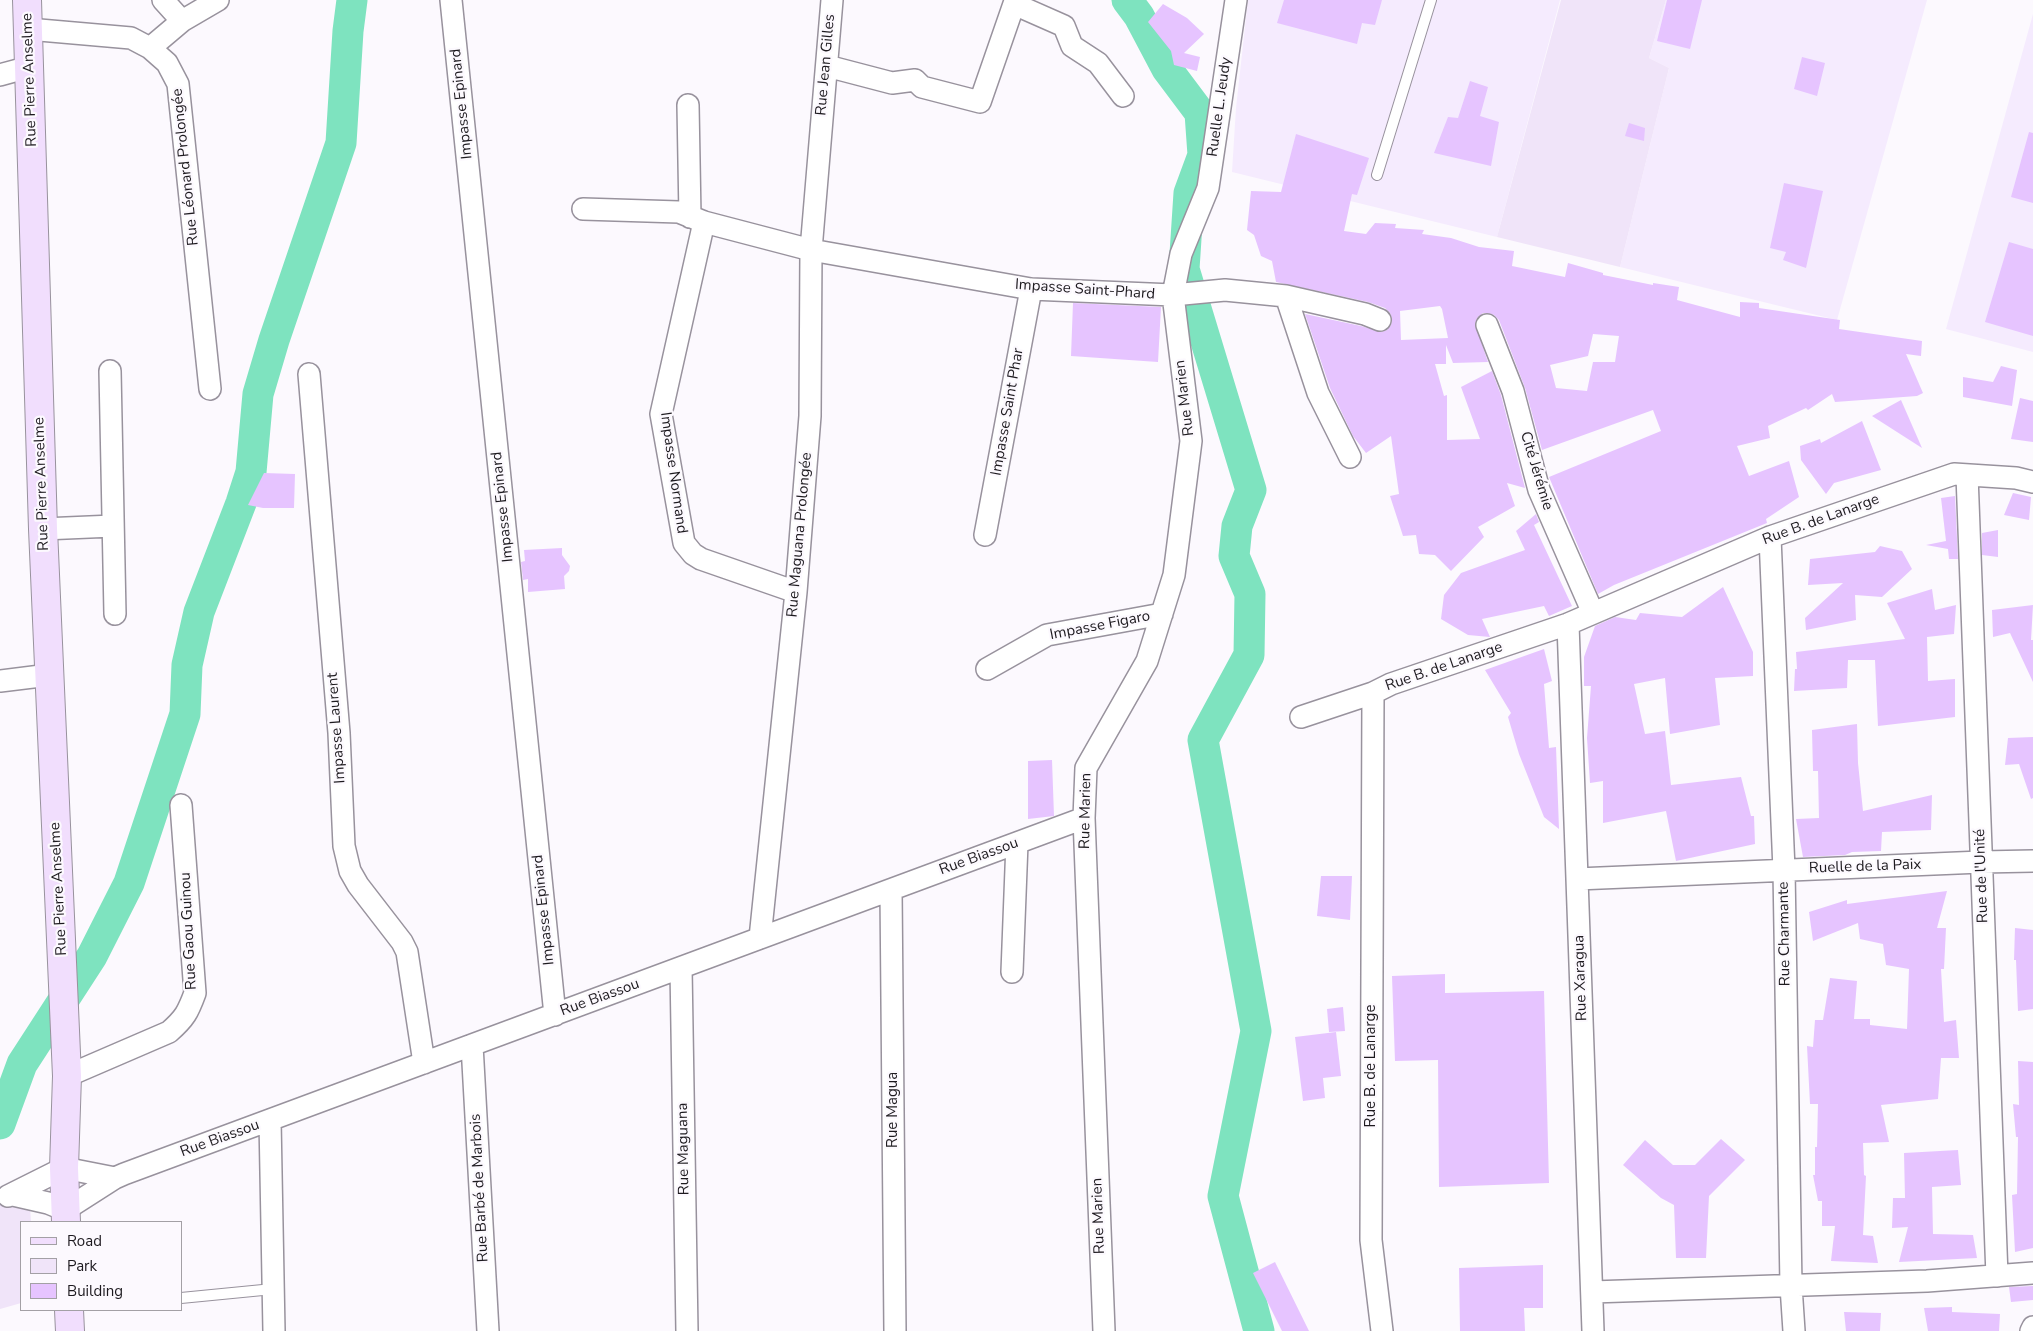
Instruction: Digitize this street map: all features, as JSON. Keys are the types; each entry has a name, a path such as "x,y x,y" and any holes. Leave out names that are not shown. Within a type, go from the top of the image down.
{"street":[{"name":"Rue Pierre Anselme","path":"27,0 43,529 67,1076"},
{"path":"163,0 182,21"},
{"path":"150,48 182,21 218,0"},
{"name":"Impasse Epinard","path":"451,0 555,1015"},
{"name":"Rue Jean Gilles","path":"820,131 832,0"},
{"name":"Ruelle L. Jeudy","path":"1181,254 1208,188 1236,0"},
{"path":"826,66 892,83 915,80 922,87 980,102 1008,2 1064,26 1072,46 1098,63 1123,96"},
{"name":"Rue Léonard Prolongée","path":"28,29 131,38 150,48 167,63 178,84 210,389"},
{"path":"0,75 29,67"},
{"name":"Impasse Normand","path":"688,105 697,219 661,414 684,543 700,559 796,592"},
{"name":"Rue Maguana Prolongée","path":"760,938 796,592 810,416 811,250 820,131"},
{"name":"Impasse Saint-Phard","path":"583,209 678,212 697,219 811,250 1031,289 1173,295 1225,290 1286,296 1366,314 1380,320"},
{"name":"Rue Marien","path":"1104,1331 1084,818 1086,768 1147,661 1174,575 1191,441 1173,295 1181,254"},
{"name":"Impasse Saint Phar","path":"985,535 1031,289"},
{"path":"1286,296 1318,393 1350,457"},
{"name":"Cité Jérémie","path":"1487,324 1513,391 1539,490 1593,613"},
{"path":"110,371 114,614"},
{"name":"Impasse Laurent","path":"309,374 338,732 344,846 350,871 358,885 402,942 407,952 424,1063"},
{"name":"Rue B. de Lanarge","path":"1382,1331 1371,1240 1373,693 1391,684 1568,624 1770,538 1954,474 2016,478 2033,482"},
{"name":"Rue de l'Unité","path":"1967,475 1997,1276"},
{"path":"43,529 113,526"},
{"name":"Rue Charmante","path":"1770,538 1784,870 1791,1286 1794,1331"},
{"name":"Impasse Figaro","path":"986,669 1047,635 1162,614"},
{"name":"Rue Xaragua","path":"1568,624 1593,1331"},
{"path":"0,680 49,674"},
{"path":"1301,717 1373,693"},
{"name":"Rue Gaou Guinou","path":"67,1076 169,1032 182,1021 189,1009 194,992 181,805"},
{"name":"Rue Biassou","path":"66,1216 115,1178 1084,818"},
{"path":"1012,972 1017,843"},
{"name":"Ruelle de la Paix","path":"1577,879 1982,862 2033,862"},
{"name":"Rue Magua","path":"891,890 895,1331"},
{"name":"Rue Maguana","path":"681,968 687,1331"},
{"name":"Rue Barbé de Marbois","path":"472,1045 488,1331"},
{"path":"66,1216 64,1168 67,1076"},
{"path":"270,1120 274,1331"},
{"path":"7,1196 64,1168 115,1178"},
{"path":"7,1196 48,1203 66,1216"},
{"path":"1592,1292 1927,1281 2033,1273"},
{"path":"69,1311 70,1331"},
{"path":"2031,1331 2033,1326"}],"lane":[{"path":"1377,175 1431,0"},
{"path":"182,1298 273,1289"}],"shaded area":[{"path":"1248,0 1560,0 1497,237 1232,172 1236,108"},
{"path":"1666,0 1927,0 1837,320 1620,267 1669,68 1649,58"},
{"path":"2033,14 2033,352 1946,329"}],"green space":[{"path":"1561,0 1666,0 1649,58 1669,68 1620,267 1497,237"},
{"path":"0,1205 30,1206 31,1221 20,1221 20,1303 0,1309"}],"building":[{"path":"1284,0 1382,0 1375,25 1362,23 1357,44 1277,23"},
{"path":"1667,0 1702,0 1690,49 1657,41"},
{"path":"1163,4 1187,18 1204,34 1184,53 1200,57 1197,71 1174,65 1171,51 1148,22"},
{"path":"1802,57 1825,63 1817,96 1794,89"},
{"path":"1470,81 1488,87 1480,116 1499,122 1491,166 1434,153 1448,117 1458,118"},
{"path":"1629,123 1645,128 1644,141 1625,136"},
{"path":"2029,132 2033,133 2033,203 2011,197"},
{"path":"1296,134 1369,158 1357,195 1352,194 1344,231 1366,234 1375,223 1396,224 1395,228 1424,230 1422,234 1451,238 1479,247 1514,251 1512,266 1565,277 1568,263 1603,273 1603,275 1653,285 1653,283 1679,287 1677,300 1740,317 1740,302 1759,303 1759,308 1840,320 1839,329 1922,341 1921,356 1906,354 1923,393 1917,396 1835,402 1832,394 1808,410 1806,408 1768,426 1770,438 1737,446 1749,476 1789,461 1799,497 1766,519 1767,523 1614,585 1598,594 1549,477 1661,431 1653,410 1542,450 1525,388 1499,320 1494,315 1483,313 1477,318 1475,324 1488,362 1453,363 1446,345 1446,364 1435,364 1444,396 1447,395 1447,440 1480,439 1461,387 1492,371 1501,395 1525,488 1507,483 1515,506 1478,527 1484,537 1451,571 1435,555 1419,554 1416,535 1403,536 1390,496 1399,494 1391,436 1366,453 1353,436 1330,388 1305,314 1381,332 1387,330 1391,325 1390,313 1385,308 1368,302 1276,282 1272,261 1261,256 1254,235 1247,230 1251,191 1281,192","holes":["1440,306 1448,338 1401,340 1400,311","1593,334 1619,336 1615,362 1593,362 1587,391 1556,388 1550,365 1588,356"]},
{"path":"1784,183 1823,191 1806,268 1783,260 1786,252 1770,248"},
{"path":"2009,242 2033,249 2033,336 1985,322"},
{"path":"1073,303 1161,307 1158,362 1071,356"},
{"path":"2001,366 2017,370 2012,406 1963,397 1963,377 1993,382"},
{"path":"2020,398 2033,401 2033,442 2011,439"},
{"path":"1901,400 1922,448 1872,416"},
{"path":"1862,421 1881,470 1834,483 1826,494 1801,460 1800,446 1820,439 1821,443"},
{"path":"264,473 295,474 294,508 263,508 248,505"},
{"path":"2013,493 2031,497 2029,520 2004,515"},
{"path":"1955,496 1958,559 1949,559 1948,549 1926,545 1946,541 1941,498"},
{"path":"1536,514 1539,522 1534,525 1572,606 1549,616 1544,606 1482,619 1490,637 1468,635 1441,619 1444,595 1461,573 1525,550 1516,531"},
{"path":"1998,530 1998,557 1982,555 1982,533"},
{"path":"1880,546 1902,551 1912,569 1882,597 1855,595 1856,620 1806,630 1805,618 1843,583 1808,585 1810,559 1875,552"},
{"path":"562,548 562,555 570,566 569,571 564,576 565,589 528,592 528,579 523,580 521,562 525,561 524,550"},
{"path":"1723,587 1753,652 1753,676 1715,678 1720,725 1670,734 1665,678 1634,684 1645,734 1665,731 1671,785 1741,777 1751,816 1754,816 1755,844 1676,861 1666,811 1603,823 1603,781 1590,783 1587,738 1591,686 1584,686 1584,657 1595,626 1615,617 1636,620 1640,613 1682,617"},
{"path":"1932,589 1935,610 1956,605 1954,634 1927,637 1928,681 1955,679 1955,717 1878,726 1875,660 1848,660 1847,688 1794,691 1795,669 1797,669 1796,652 1905,639 1887,603"},
{"path":"2033,605 2031,640 2033,640 2033,682 2010,633 1993,637 1992,610"},
{"path":"1544,649 1552,681 1544,684 1549,748 1556,747 1559,829 1544,817 1519,754 1508,717 1511,713 1485,670"},
{"path":"1857,724 1858,763 1863,811 1932,795 1931,830 1882,832 1881,851 1803,857 1796,819 1819,818 1818,771 1813,771 1812,730"},
{"path":"2033,737 2033,798 2031,799 2019,764 2005,765 2008,738"},
{"path":"1052,760 1054,816 1028,819 1028,761"},
{"path":"1321,876 1352,876 1350,920 1317,916"},
{"path":"1947,891 1937,928 1946,928 1944,969 1941,969 1944,1022 1956,1020 1959,1058 1941,1058 1938,1099 1881,1105 1889,1142 1863,1143 1864,1175 1866,1176 1863,1235 1873,1236 1878,1263 1831,1261 1835,1226 1822,1226 1822,1201 1818,1201 1813,1175 1815,1175 1815,1147 1817,1147 1818,1104 1810,1104 1807,1046 1813,1047 1815,1020 1823,1020 1830,978 1857,981 1854,1019 1870,1019 1870,1025 1907,1029 1909,969 1886,965 1883,944 1860,939 1858,923 1813,941 1809,912 1847,900 1847,904"},
{"path":"2015,928 2033,930 2033,1009 2018,1011 2016,960 2014,960"},
{"path":"1445,974 1445,993 1544,991 1549,1183 1439,1187 1438,1060 1395,1061 1392,976"},
{"path":"1343,1007 1345,1031 1329,1032 1327,1009"},
{"path":"1336,1032 1341,1076 1323,1078 1325,1098 1303,1101 1295,1037"},
{"path":"2018,1061 2033,1062 2033,1248 2015,1252 2012,1195 2017,1194 2018,1137 2016,1137 2013,1104 2019,1105"},
{"path":"1721,1139 1745,1160 1709,1196 1706,1258 1676,1258 1674,1205 1661,1198 1623,1165 1645,1140 1673,1165 1695,1165"},
{"path":"1958,1150 1961,1185 1932,1187 1933,1234 1973,1235 1977,1258 1899,1262 1908,1227 1892,1228 1893,1198 1905,1198 1904,1153"},
{"path":"1275,1262 1309,1331 1282,1331 1253,1273"},
{"path":"1543,1265 1543,1308 1524,1308 1525,1331 1460,1331 1459,1268"},
{"path":"2033,1286 2033,1300 2011,1302 2009,1287"},
{"path":"1952,1307 1952,1312 2000,1314 1999,1331 1928,1331 1924,1308"},
{"path":"1844,1312 1881,1313 1880,1331 1846,1331"}],"waterway":[{"path":"0,1124 22,1064 92,956 129,883 185,714 187,665 199,612 251,472 258,394 274,340 341,143 348,31 352,0"},
{"path":"1127,0 1139,16 1167,69 1200,113 1203,155 1189,193 1184,269 1251,490 1237,526 1234,556 1250,594 1249,655 1203,740 1256,1031 1223,1196 1259,1331"}]}
